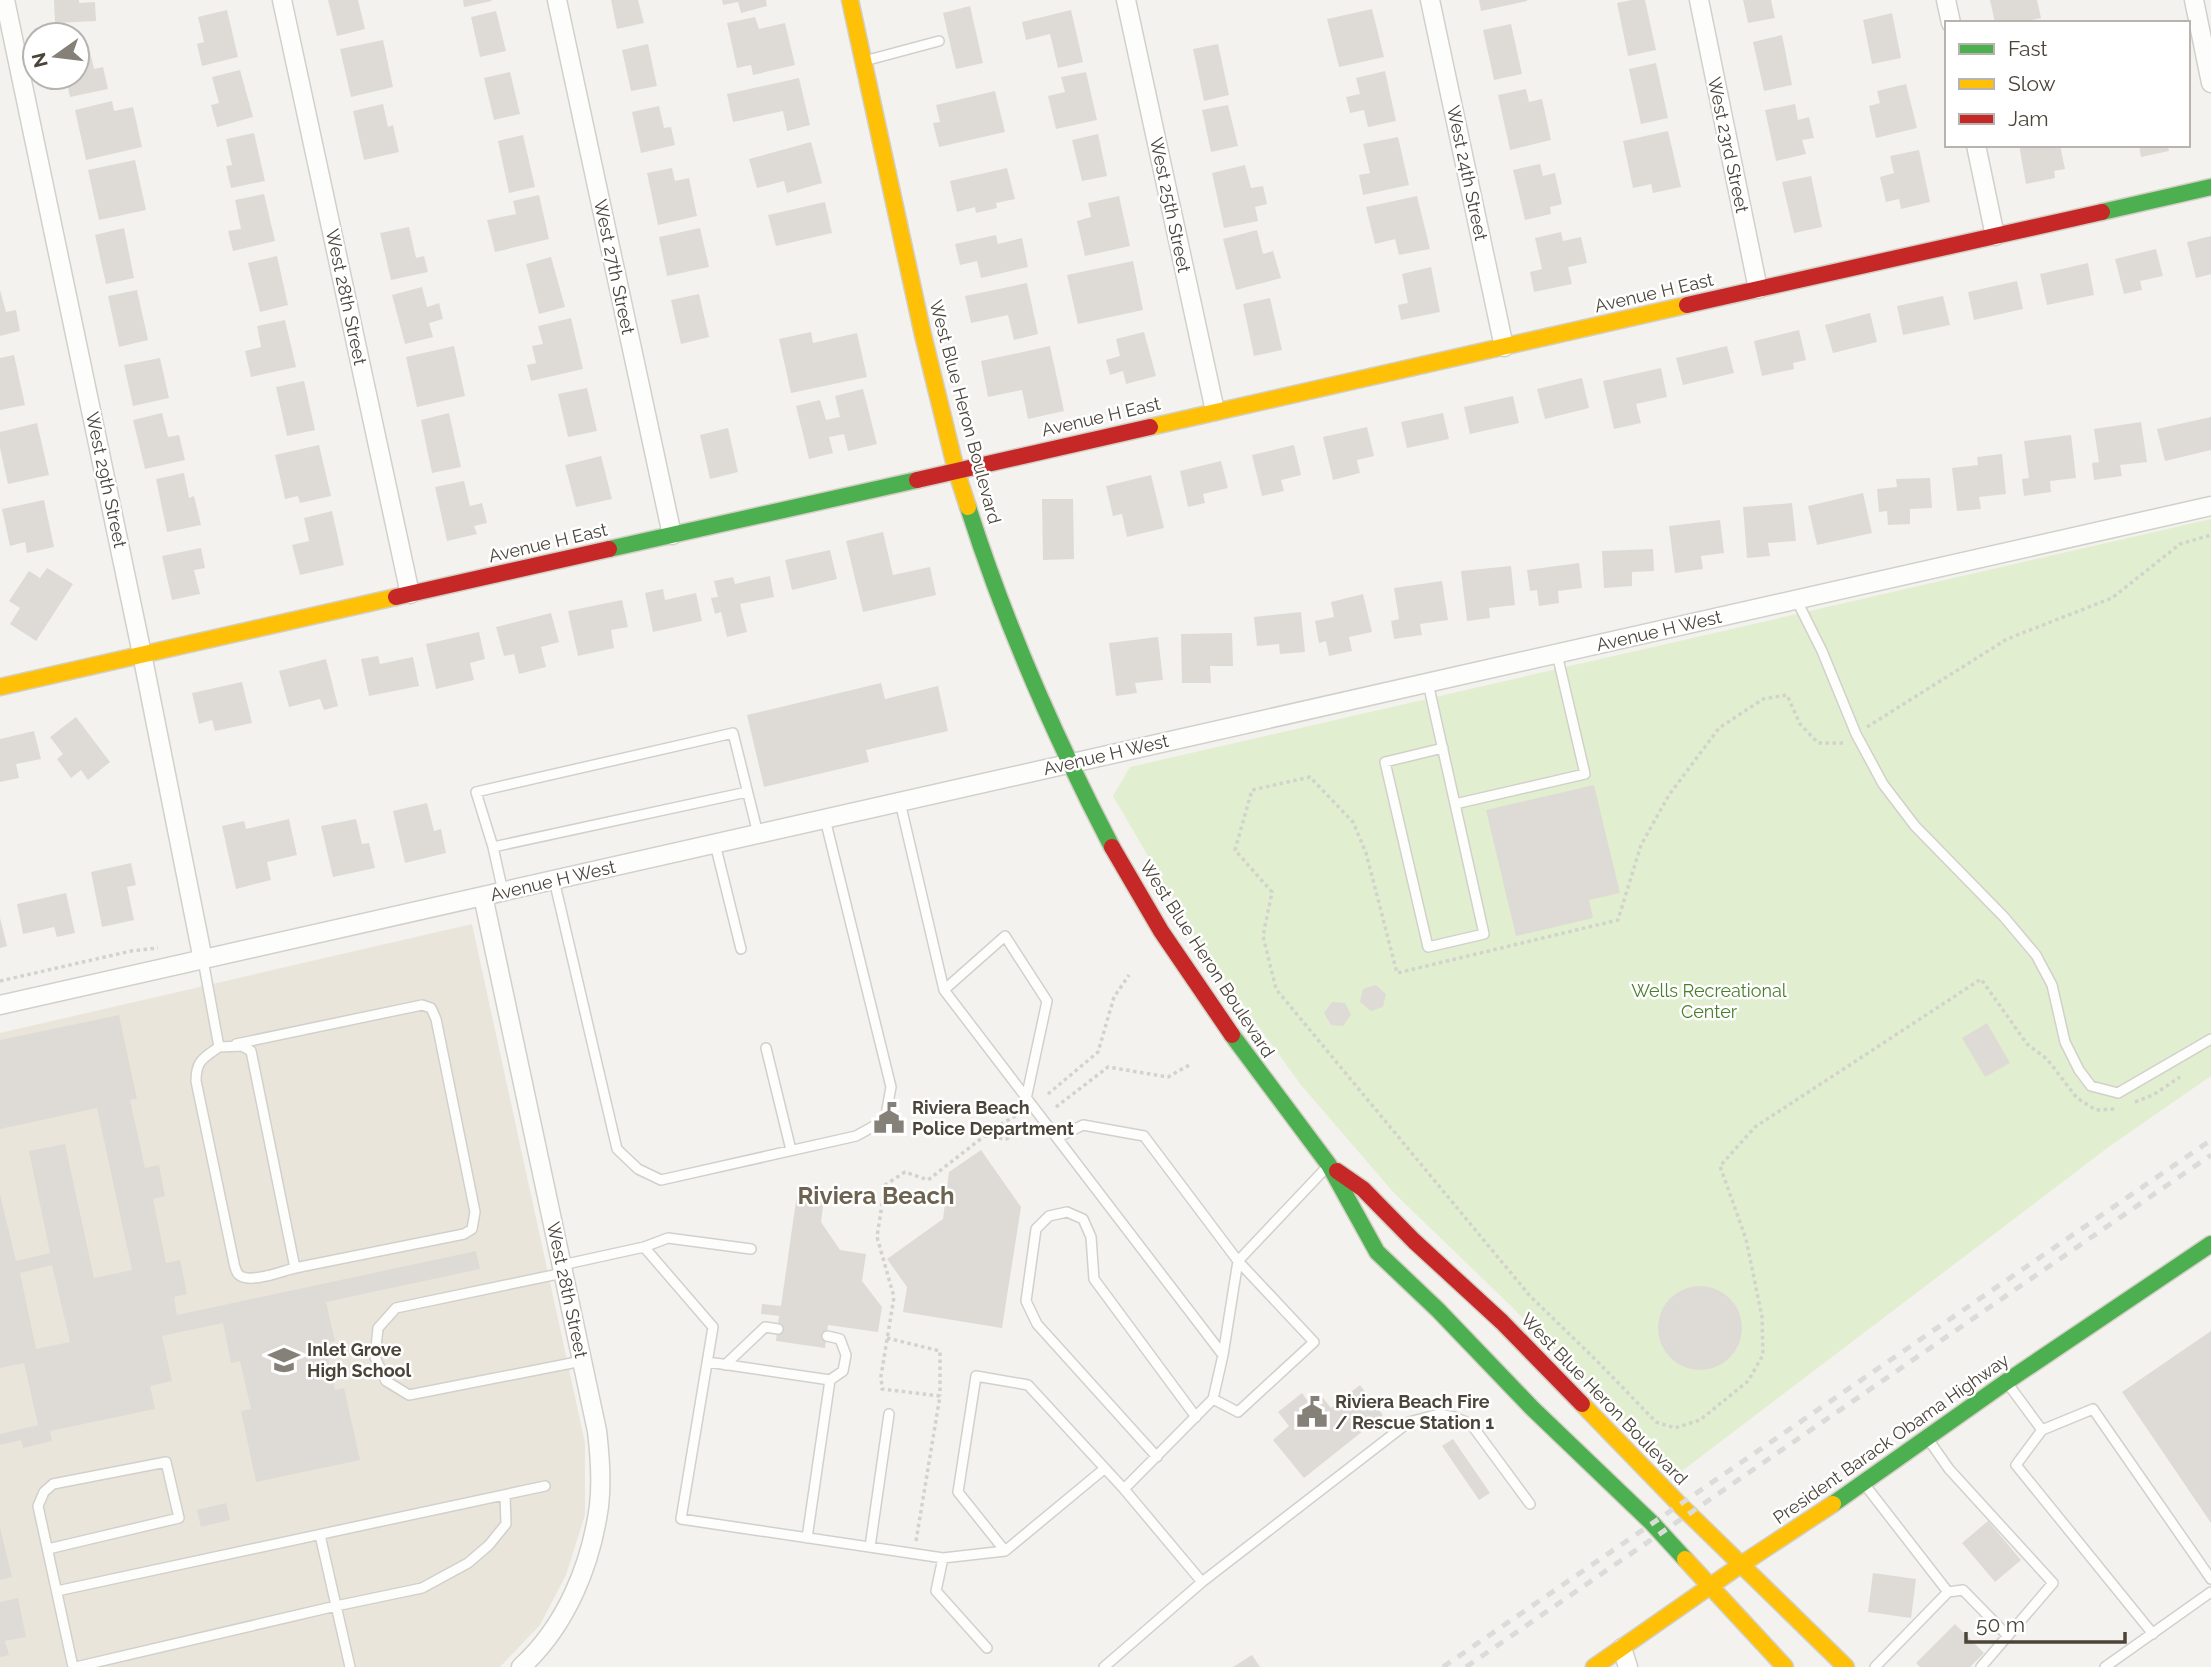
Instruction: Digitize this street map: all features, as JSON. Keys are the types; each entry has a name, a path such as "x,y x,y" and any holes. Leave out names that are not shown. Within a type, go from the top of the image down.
{"main road":[{"name":"West Blue Heron Boulevard","path":"850,0 923,334 956,470 986,564 1020,654 1069,764 1112,848 1161,931 1214,1011 1329,1165 1377,1252 1438,1310 1532,1408 1652,1522 1785,1667"},
{"name":"Avenue H East","path":"0,687 2211,187"},
{"name":"West Blue Heron Boulevard","path":"1329,1165 1363,1189 1414,1241 1502,1321 1679,1504 1846,1667"},
{"name":"President Barack Obama Highway","path":"1594,1667 2211,1244"}],"street":[{"name":"West 29th Street","path":"5,0 203,960"},
{"name":"West 28th Street","path":"282,0 410,594"},
{"name":"West 27th Street","path":"556,0 671,535"},
{"name":"West 25th Street","path":"1126,0 1215,411"},
{"name":"West 24th Street","path":"1430,0 1504,346"},
{"name":"West 23rd Street","path":"1699,0 1758,289"},
{"path":"1947,0 1951,21"},
{"path":"2194,0 2211,83"},
{"path":"1976,147 1995,236"},
{"name":"Avenue H West","path":"0,1005 2211,506"},
{"name":"West 28th Street","path":"483,897 597,1431 601,1467 599,1504 584,1571 569,1604 549,1635 522,1667"},
{"path":"1622,1648 1628,1667"}],"lane":[{"path":"863,61 939,41"},
{"path":"1796,599 1822,651 1856,734 1883,784 1915,826 2004,917 2036,955 2052,985 2065,1042 2079,1070 2091,1086 2118,1093 2211,1039"},
{"path":"1455,804 1585,774 1557,654"},
{"path":"1428,681 1443,748 1455,804 1484,934 1428,947 1385,762 1443,748"},
{"path":"503,892 476,792 733,733 758,834"},
{"path":"493,847 747,792"},
{"path":"900,802 944,990 1223,1355"},
{"path":"554,880 617,1149 638,1169 661,1180 856,1136 885,1120 891,1087 825,819"},
{"path":"715,844 741,949"},
{"path":"944,990 1005,936 1047,1001 1026,1099"},
{"path":"203,960 223,1046"},
{"path":"422,1005 431,1007 436,1019 475,1212 472,1229 464,1234 246,1279 238,1273 233,1263 196,1081 196,1069 202,1059 223,1046 422,1005"},
{"path":"223,1046 242,1046 251,1051 295,1268"},
{"path":"766,1048 791,1150"},
{"path":"1057,1138 1083,1125 1144,1136 1238,1261 1314,1342 1238,1412 1213,1399"},
{"path":"1124,1489 1213,1399 1238,1261 1329,1165"},
{"path":"1157,1457 1037,1324 1026,1301 1036,1229 1049,1216 1067,1212 1083,1219 1090,1237 1094,1279 1196,1417"},
{"path":"582,1361 410,1395 386,1381 375,1357 378,1328 396,1308 562,1269 668,1238 751,1249"},
{"path":"644,1247 713,1327 681,1519 943,1558 1004,1551 1104,1469"},
{"path":"725,1365 765,1327 778,1329"},
{"path":"708,1362 830,1380 843,1371 846,1355 840,1339 827,1336"},
{"path":"1004,1551 958,1492 976,1376 1028,1385 1124,1489 1202,1582"},
{"path":"807,1538 830,1380"},
{"path":"2006,1382 2042,1430"},
{"path":"2153,1634 2016,1465 2042,1430 2093,1409 2211,1578"},
{"path":"870,1547 889,1414"},
{"path":"1104,1667 1202,1582 1409,1422 1439,1414 1471,1424 1530,1504"},
{"path":"1927,1438 1949,1469 2053,1583 1980,1667"},
{"path":"48,1549 179,1518 166,1462 53,1484 44,1492 38,1506 74,1667 422,1588 468,1563 489,1545 506,1524 505,1495"},
{"path":"1864,1484 1948,1592"},
{"path":"57,1591 545,1486"},
{"path":"320,1535 350,1667"},
{"path":"943,1558 936,1591 986,1648"},
{"path":"1875,1667 1948,1592 1962,1590 2008,1636"},
{"path":"2105,1667 2211,1592"}],"path":[{"path":"2120,1109 2096,1110 2077,1098 2047,1059 2027,1044 1981,979 1755,1127 1720,1166 1746,1239 1762,1317 1763,1354 1748,1381 1700,1420 1675,1427 1656,1422 1530,1296 1276,989 1262,936 1272,892 1234,850 1252,790 1310,777 1353,822 1366,853 1397,973 1618,920 1641,845 1669,796 1718,728 1763,699 1787,695 1800,724 1818,743 1841,744 2007,639 2112,598 2180,544 2211,536"},
{"path":"1048,1094 1098,1052 1114,997 1129,975"},
{"path":"1056,1107 1108,1067 1168,1077 1191,1064"},
{"path":"2131,1104 2153,1095 2188,1071"},
{"path":"940,1396 881,1389 894,1297 877,1237 885,1185 905,1172 928,1180 996,1126 1017,1115"},
{"path":"985,1136 1006,1139 1027,1126"},
{"path":"887,1338 940,1351 940,1396 914,1554"}],"shaded area":[{"name":"Inlet Grove High School","path":"472,924 585,1443 585,1515 566,1575 540,1625 500,1667 0,1667 0,1033"}],"green space":[{"name":"Wells Recreational Center","path":"2211,519 2211,1076 2110,1146 1678,1474 1394,1193 1301,1085 1201,947 1113,796 1130,767"}],"building":[{"path":"54,0 95,2 96,21 55,21"},
{"path":"328,0 358,0 365,29 337,36"},
{"path":"463,0 491,0 492,1 464,7"},
{"path":"611,0 638,0 644,23 617,29"},
{"path":"722,0 766,0 767,6 741,13 738,2 723,5"},
{"path":"1479,0 1527,0 1527,1 1481,11"},
{"path":"1645,0 1656,50 1628,56 1617,3"},
{"path":"1743,0 1771,0 1775,18 1748,23"},
{"path":"1990,0 2037,0 2041,18 2028,21 1995,21"},
{"path":"970,6 983,63 956,69 943,13"},
{"path":"1372,9 1384,57 1339,67 1327,19"},
{"path":"227,10 238,57 202,66 197,44 204,42 198,17"},
{"path":"1071,10 1083,62 1058,68 1050,34 1026,40 1022,22"},
{"path":"496,11 506,51 480,57 471,17"},
{"path":"1892,13 1901,58 1872,64 1863,20"},
{"path":"755,17 759,29 785,23 795,65 753,75 751,65 737,68 727,23"},
{"path":"1511,24 1522,74 1494,80 1483,30"},
{"path":"1782,35 1792,85 1764,91 1753,42"},
{"path":"383,40 393,87 351,97 340,49"},
{"path":"648,44 657,86 631,91 622,50"},
{"path":"1218,44 1229,95 1204,101 1193,49"},
{"path":"91,56 94,69 103,67 108,89 70,97 69,91 91,91"},
{"path":"1656,63 1668,118 1641,124 1629,69"},
{"path":"240,70 253,117 217,127 211,105 219,103 212,77"},
{"path":"1385,71 1396,121 1368,127 1364,110 1350,113 1346,97 1360,94 1356,78"},
{"path":"510,72 520,114 494,120 484,78"},
{"path":"1086,72 1097,120 1056,129 1048,96 1065,92 1061,77"},
{"path":"799,78 810,125 787,131 783,111 733,122 727,94"},
{"path":"1906,84 1917,128 1876,138 1869,106 1880,103 1877,91"},
{"path":"1526,89 1529,102 1542,99 1551,140 1510,150 1498,95"},
{"path":"995,91 1005,132 939,147 933,123 940,122 936,105"},
{"path":"112,101 114,111 133,107 142,147 86,160 75,110"},
{"path":"383,104 388,127 393,125 399,152 364,160 353,111"},
{"path":"1795,104 1798,120 1809,117 1814,138 1802,140 1806,154 1776,161 1765,110"},
{"path":"1228,105 1238,146 1211,152 1202,110"},
{"path":"659,106 664,128 671,127 675,145 641,153 632,112"},
{"path":"1668,131 1681,187 1653,193 1651,184 1633,188 1623,141"},
{"path":"254,133 265,181 231,188 226,166 232,165 226,139"},
{"path":"1098,134 1107,176 1082,181 1072,140"},
{"path":"523,135 535,187 509,193 498,141"},
{"path":"1398,137 1409,185 1363,195 1359,175 1370,173 1363,144"},
{"path":"811,142 822,183 787,193 784,181 757,188 749,159"},
{"path":"2019,147 2060,147 2065,169 2054,171 2055,178 2026,184"},
{"path":"2139,147 2168,147 2169,151 2141,157"},
{"path":"1919,150 1930,202 1901,209 1899,199 1886,202 1880,177 1894,173 1890,156"},
{"path":"135,160 146,210 99,220 88,170"},
{"path":"1540,164 1543,176 1555,173 1562,204 1550,207 1551,214 1525,220 1513,170"},
{"path":"1245,165 1251,188 1263,186 1267,204 1255,207 1258,221 1224,228 1212,173"},
{"path":"672,168 675,181 689,178 697,216 658,225 647,173"},
{"path":"1007,168 1015,199 996,203 997,208 976,213 975,207 957,212 950,181"},
{"path":"1811,176 1822,227 1794,233 1782,182"},
{"path":"264,194 275,241 233,251 228,231 241,229 235,200"},
{"path":"539,195 549,239 495,252 487,220 516,214 513,201"},
{"path":"1119,196 1130,246 1085,256 1077,221 1091,217 1088,203"},
{"path":"1417,196 1430,249 1399,255 1395,239 1375,244 1366,207"},
{"path":"825,202 832,233 776,246 768,215"},
{"path":"409,227 416,258 424,256 428,272 391,280 380,233"},
{"path":"124,228 134,278 106,284 95,235"},
{"path":"700,228 709,267 667,276 659,237"},
{"path":"1257,230 1263,254 1273,251 1281,278 1236,290 1223,239"},
{"path":"1561,232 1563,241 1581,237 1587,263 1568,267 1572,284 1534,292 1530,272 1542,269 1535,238"},
{"path":"996,235 998,244 1022,238 1028,267 981,278 977,261 960,265 955,244"},
{"path":"2211,236 2211,274 2196,278 2187,242"},
{"path":"2156,249 2163,276 2140,281 2142,290 2124,294 2115,259"},
{"path":"277,256 288,305 260,312 248,263"},
{"path":"551,257 565,307 539,314 526,264"},
{"path":"1133,261 1143,310 1078,324 1067,275"},
{"path":"2088,263 2094,295 2047,305 2040,274"},
{"path":"1431,267 1440,312 1401,320 1398,305 1408,303 1402,274"},
{"path":"2017,281 2023,309 1974,320 1968,292"},
{"path":"1027,283 1038,334 1014,340 1008,315 971,323 965,296"},
{"path":"422,287 427,307 439,303 443,319 429,323 433,337 405,344 392,295"},
{"path":"0,290 6,312 16,310 20,331 0,336"},
{"path":"137,290 148,340 119,347 108,296"},
{"path":"699,294 709,337 681,344 671,300"},
{"path":"1943,296 1950,325 1903,335 1897,306"},
{"path":"1270,298 1282,350 1254,356 1243,304"},
{"path":"1870,313 1877,342 1833,353 1825,325"},
{"path":"571,318 583,369 531,381 527,365 536,363 532,346 543,344 538,326"},
{"path":"285,320 296,367 251,377 245,351 261,347 257,326"},
{"path":"1799,330 1806,360 1793,363 1794,369 1762,376 1754,341"},
{"path":"811,332 813,343 857,333 867,377 791,393 779,339"},
{"path":"1144,332 1156,376 1126,384 1123,371 1110,375 1106,360 1120,356 1116,339"},
{"path":"454,346 465,396 417,407 406,357"},
{"path":"1050,346 1064,411 1028,419 1022,390 988,397 981,361"},
{"path":"1727,346 1734,373 1683,385 1676,358"},
{"path":"14,355 25,405 0,410 0,358"},
{"path":"160,358 169,398 133,406 124,365"},
{"path":"1661,368 1667,397 1636,404 1641,423 1614,429 1603,381"},
{"path":"1582,378 1589,408 1545,419 1537,389"},
{"path":"304,381 315,430 287,436 276,387"},
{"path":"587,388 597,431 568,437 558,394"},
{"path":"863,389 877,444 848,451 844,434 829,437 833,453 809,459 796,406 820,400 826,420 840,417 835,396"},
{"path":"1513,396 1519,423 1470,434 1464,407"},
{"path":"162,413 168,437 179,435 185,460 145,469 133,420"},
{"path":"449,413 461,467 432,473 421,420"},
{"path":"1443,413 1449,439 1407,448 1401,422"},
{"path":"2211,417 2211,450 2165,461 2157,429"},
{"path":"2141,422 2147,462 2120,465 2122,476 2094,480 2092,463 2099,462 2094,429"},
{"path":"37,423 49,475 8,484 0,448 0,432"},
{"path":"1367,427 1374,456 1357,460 1360,473 1333,480 1323,437"},
{"path":"728,428 738,472 710,479 700,435"},
{"path":"2071,435 2076,478 2050,481 2051,492 2024,496 2022,479 2029,478 2024,441"},
{"path":"319,445 331,496 300,503 298,496 285,499 275,455"},
{"path":"1294,445 1301,475 1281,480 1284,491 1262,496 1252,455"},
{"path":"2002,454 2006,494 1979,497 1981,509 1957,511 1952,468 1978,465 1977,457"},
{"path":"601,456 612,499 576,507 565,465"},
{"path":"1221,461 1228,488 1203,494 1205,503 1188,507 1180,471"},
{"path":"184,473 189,498 194,496 201,525 167,532 156,479"},
{"path":"1151,475 1164,528 1127,537 1122,514 1113,516 1106,486"},
{"path":"1930,478 1932,508 1910,509 1910,524 1888,525 1887,511 1879,512 1877,489 1897,487 1896,479"},
{"path":"464,481 470,506 482,503 487,523 474,526 477,534 447,541 435,487"},
{"path":"1863,493 1872,533 1817,545 1808,506"},
{"path":"1042,499 1073,499 1074,559 1043,560"},
{"path":"44,500 54,547 27,553 25,542 10,546 2,509"},
{"path":"1792,503 1796,541 1768,543 1770,556 1747,558 1743,507"},
{"path":"332,511 344,565 300,575 292,545 309,541 304,518"},
{"path":"1720,520 1724,553 1701,556 1703,569 1675,573 1669,526"},
{"path":"883,532 893,575 930,567 936,595 863,612 846,541"},
{"path":"201,548 205,568 194,570 200,594 172,600 162,556"},
{"path":"1653,549 1654,571 1632,572 1632,586 1604,588 1602,551"},
{"path":"830,550 837,579 792,590 785,560"},
{"path":"1579,563 1582,588 1558,591 1559,603 1539,606 1537,590 1530,591 1527,570"},
{"path":"1511,566 1515,605 1489,608 1490,618 1467,621 1461,571"},
{"path":"47,568 73,584 36,641 10,624 20,608 9,601 29,571 40,578"},
{"path":"770,576 774,597 740,604 747,632 727,637 721,612 715,614 711,598 718,597 714,581 733,577 735,584"},
{"path":"1442,581 1448,620 1420,624 1422,635 1394,639 1391,621 1399,619 1394,588"},
{"path":"663,589 665,600 696,593 702,621 653,632 645,593"},
{"path":"1363,594 1372,632 1349,637 1352,651 1329,656 1326,641 1319,643 1315,621 1334,617 1331,602"},
{"path":"622,600 628,627 611,630 614,648 578,656 568,611"},
{"path":"1301,612 1305,652 1280,654 1279,644 1257,646 1254,617"},
{"path":"551,613 559,642 541,647 546,667 519,674 514,654 504,656 496,627"},
{"path":"479,632 485,659 470,663 474,680 436,689 426,644"},
{"path":"1232,633 1233,666 1210,666 1211,683 1182,683 1181,634"},
{"path":"1158,637 1163,680 1135,683 1137,693 1116,696 1109,643"},
{"path":"378,656 380,664 413,657 419,686 369,696 361,659"},
{"path":"326,659 338,706 324,710 320,699 289,707 279,671"},
{"path":"242,682 252,723 215,731 212,720 199,724 192,693"},
{"path":"881,683 885,699 938,686 948,731 866,750 869,762 764,787 747,715"},
{"path":"76,717 110,762 88,780 81,770 71,778 57,759 63,754 50,737"},
{"path":"34,731 41,759 16,764 19,778 0,782 0,739"},
{"path":"1594,785 1620,893 1589,900 1593,918 1516,936 1486,810"},
{"path":"427,803 434,831 441,829 446,853 405,863 393,811"},
{"path":"289,819 297,855 267,862 271,880 236,889 222,826 244,821 246,829"},
{"path":"356,819 362,844 369,843 375,868 333,877 321,826"},
{"path":"131,863 136,885 127,887 134,920 102,927 91,872"},
{"path":"66,893 75,933 57,937 54,927 23,934 17,904"},
{"path":"0,918 7,946 0,948"},
{"path":"1376,985 1386,994 1383,1007 1371,1011 1360,1002 1363,989"},
{"path":"1332,1002 1345,1003 1351,1015 1343,1026 1331,1025 1324,1013"},
{"path":"119,1015 137,1099 130,1100 145,1168 159,1165 165,1196 153,1199 166,1263 180,1260 187,1294 174,1297 177,1315 476,1251 480,1269 326,1302 335,1341 325,1343 335,1390 344,1388 360,1460 256,1482 241,1411 251,1409 240,1361 231,1363 223,1323 162,1336 172,1381 150,1386 155,1409 50,1431 52,1441 23,1448 21,1440 0,1445 0,1434 38,1425 24,1363 0,1368 0,1194 16,1261 50,1253 29,1151 65,1144 94,1278 132,1270 97,1108 0,1129 0,1040","holes":["52,1265 70,1342 36,1349 20,1273"]},
{"path":"1987,1023 2010,1063 1985,1077 1962,1038"},
{"path":"981,1150 1021,1207 1002,1328 903,1312 907,1287 887,1259 943,1219 949,1172"},
{"path":"797,1194 824,1198 821,1222 840,1250 866,1254 862,1281 882,1307 878,1332 828,1325 825,1348 776,1341 779,1316 761,1314 762,1304 781,1306"},
{"path":"1700,1286 1716,1289 1730,1298 1739,1312 1742,1328 1739,1344 1730,1358 1716,1367 1700,1370 1684,1367 1670,1358 1661,1344 1658,1328 1661,1312 1670,1298 1684,1289"},
{"path":"2211,1331 2211,1523 2122,1392"},
{"path":"1360,1385 1383,1415 1304,1478 1273,1440 1289,1426 1278,1412 1302,1393 1309,1403 1320,1394 1331,1408"},
{"path":"1453,1439 1490,1493 1479,1500 1442,1446"},
{"path":"226,1503 230,1520 201,1527 197,1510"},
{"path":"1988,1521 2021,1560 1995,1582 1962,1543"},
{"path":"0,1527 12,1577 0,1580"},
{"path":"1873,1573 1916,1579 1911,1618 1868,1612"},
{"path":"18,1598 26,1637 5,1641 9,1655 0,1657 0,1602"},
{"path":"1955,1624 1984,1653 1970,1667 1920,1667 1916,1663"},
{"path":"1252,1655 1260,1667 1233,1667"}],"railway":[{"path":"1443,1667 2211,1140"},
{"path":"1466,1667 2211,1155"}],"traffic: fast":[{"path":"2102,212 2211,187"},
{"path":"609,549 917,480"},
{"path":"968,507 998,595 1032,680 1112,847"},
{"path":"1232,1035 1329,1165 1377,1252 1438,1310 1532,1408 1652,1523 1685,1559"},
{"path":"1833,1504 2006,1382 2211,1244"}],"traffic: slow":[{"path":"850,0 923,335 956,470 968,507"},
{"path":"1150,427 1687,305"},
{"path":"0,687 396,597"},
{"path":"1582,1404 1679,1504 1846,1667"},
{"path":"1594,1667 1833,1504"},
{"path":"1685,1559 1785,1667"}],"traffic: jam":[{"path":"1687,305 2102,212"},
{"path":"917,480 1150,427"},
{"path":"396,597 609,549"},
{"path":"1112,847 1161,931 1232,1035"},
{"path":"1337,1171 1363,1189 1414,1241 1502,1322 1582,1404"}],"place":[{"name":"Riviera Beach Police Department","path":"889,1118"},
{"name":"Inlet Grove High School","path":"284,1360"},
{"name":"Riviera Beach Fire / Rescue Station 1","path":"1312,1412"}],"district":[{"name":"Riviera Beach","path":"876,1196"}]}
